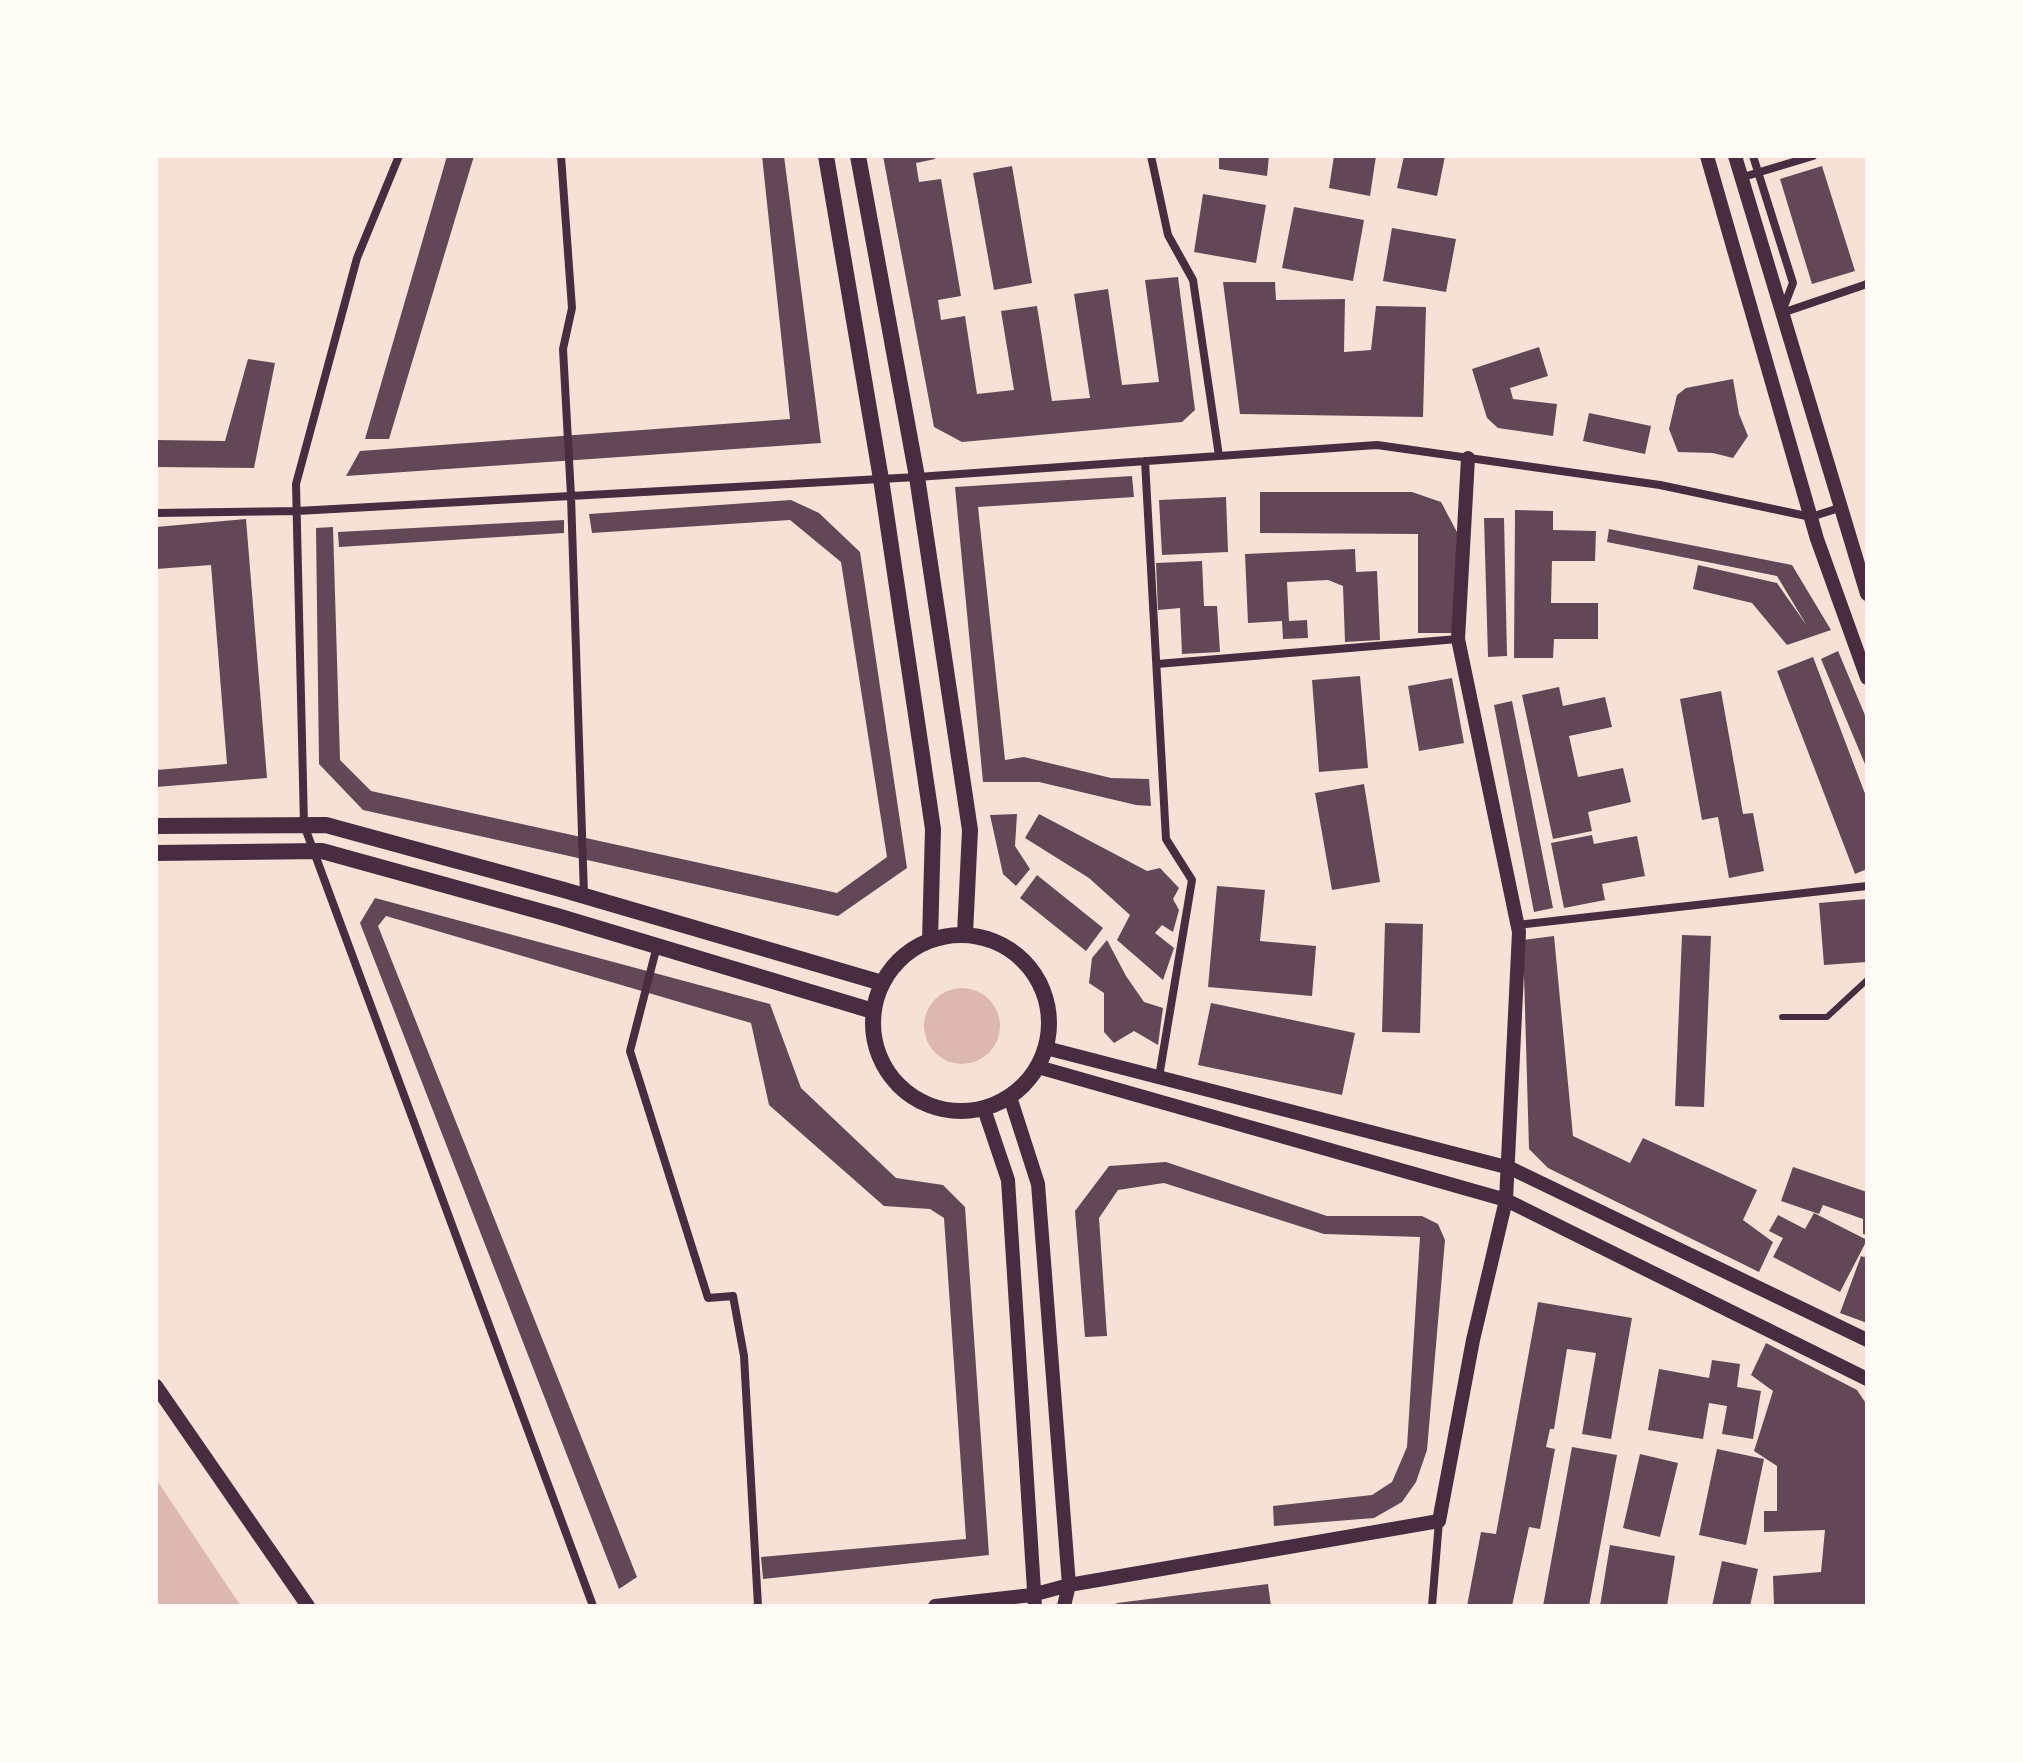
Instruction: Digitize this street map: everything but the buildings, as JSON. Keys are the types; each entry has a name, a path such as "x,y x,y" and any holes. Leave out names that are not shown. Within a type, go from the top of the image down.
{"main road":[{"path":"826,156 881,479 933,829 930,940"},
{"path":"858,156 917,477 970,830 965,934"},
{"path":"156,826 326,825 882,983"},
{"path":"156,853 322,851 873,1011"},
{"path":"965,934 991,939 1014,952 1033,971 1045,995 1049,1021 1046,1048 1038,1067 1025,1084 1010,1097 984,1109 955,1111 927,1105 903,1090 885,1067 874,1040 873,1011 882,983 911,950 930,940 965,934"}],"street":[{"path":"399,156 357,258 296,484 304,825 593,1606"},
{"path":"561,156 572,308 563,349 584,896"},
{"path":"1151,156 1168,235 1193,280 1219,456"},
{"path":"1707,156 1811,517 1867,678"},
{"path":"1735,156 1867,594"},
{"path":"1753,156 1793,283 1782,313"},
{"path":"1740,178 1813,156"},
{"path":"1782,313 1867,284"},
{"path":"156,513 297,511 917,477 1377,445 1660,485 1811,517 1839,508"},
{"path":"1432,1606 1439,1521 1510,1168 1517,925 1458,639 1468,458"},
{"path":"1145,461 1166,839 1192,880 1159,1077"},
{"path":"1157,664 1458,639"},
{"path":"1517,925 1867,886"},
{"path":"657,946 630,1051 708,1298 733,1296 744,1356 758,1606"},
{"path":"1046,1048 1510,1168 1867,1340"},
{"path":"1038,1067 1506,1200 1867,1379"},
{"path":"1010,1097 1038,1184 1069,1585 1064,1606"},
{"path":"984,1109 1008,1180 1034,1601"},
{"path":"156,1386 308,1606"},
{"path":"935,1606 1034,1601 1069,1585 1439,1521"}],"lane":[{"path":"1782,1017 1827,1017 1867,980"}],"shaded area":[{"path":"955,988 969,988 983,994 994,1005 1000,1026 997,1041 989,1053 969,1064 955,1064 941,1058 930,1047 924,1033 924,1019 930,1005 941,994"},
{"path":"156,1479 228,1587 241,1606 156,1606"}]}
